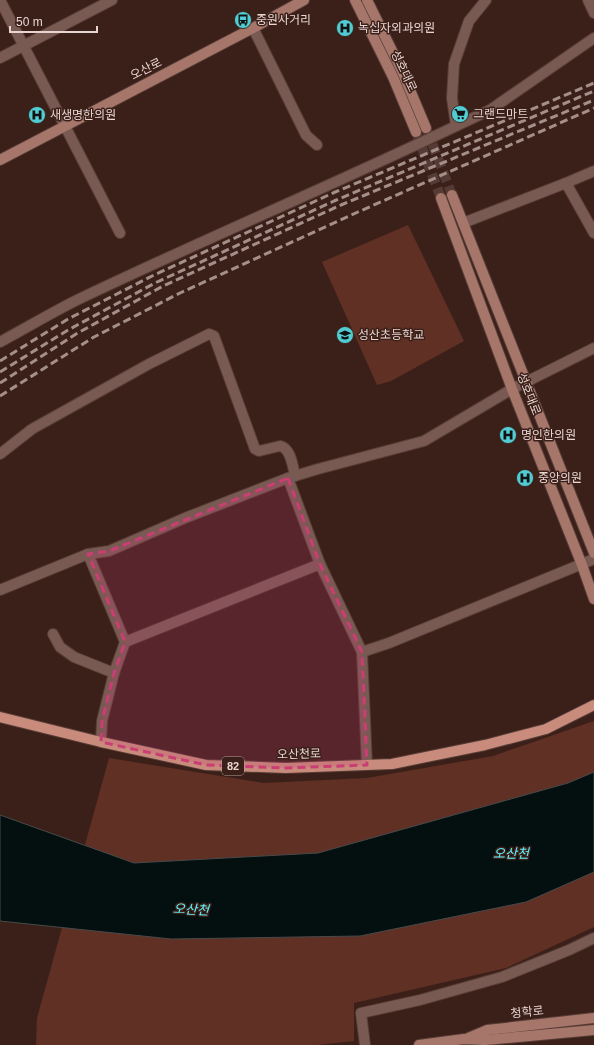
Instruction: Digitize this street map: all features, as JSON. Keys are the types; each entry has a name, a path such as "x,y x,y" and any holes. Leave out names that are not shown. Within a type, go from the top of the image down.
{"main road":[{"name":"오산로","path":"0,160 304,0"},
{"name":"성호대로","path":"355,0 421,130 402,71 367,0"},
{"name":"성호대로","path":"452,195 594,553"},
{"name":"성호대로","path":"441,198 468,267 512,389 594,599"},
{"name":"오산천로","path":"0,717 101,742 206,765 286,768 392,764 485,746 546,729 594,705"},
{"name":"청학로","path":"464,1042 487,1030 594,1018"},
{"name":"청학로","path":"420,1045 594,1030"}],"street":[{"path":"0,0 120,233"},
{"path":"0,58 112,0"},
{"path":"456,126 452,98 454,64 469,21 486,0"},
{"path":"588,0 594,13"},
{"path":"253,28 306,135 317,145"},
{"path":"0,342 76,301 145,268 490,110 594,38"},
{"path":"463,224 594,171"},
{"path":"566,183 594,233"},
{"path":"0,454 32,429 149,364 209,334 214,336 255,449 259,451 283,446 290,456 292,477 320,564 362,652 367,765"},
{"path":"0,590 88,554 109,551 185,518 292,477 424,441 512,389 594,348"},
{"path":"88,554 125,642 114,673 102,720 101,742"},
{"path":"362,652 389,643 594,559"},
{"path":"125,642 320,564"},
{"path":"53,634 60,647 74,657 114,673"},
{"path":"364,1045 361,1013 420,1000 502,977 569,950 594,938"}],"highlighted area":[{"path":"288,478 320,564 362,652 367,765 286,768 206,765 101,742 102,721 114,673 125,642 88,554 109,551"}],"shaded area":[{"path":"408,225 464,341 391,381 377,385 322,262"},
{"path":"594,721 594,927 506,968 354,1003 354,1041 317,1045 36,1045 37,1018 109,758 264,783 367,778 493,756"}],"water":[{"name":"오산천","path":"594,772 594,872 526,902 360,936 171,939 0,921 0,815 134,863 318,853 568,783"}],"tunnel":[{"path":"427,130 452,195"},
{"path":"416,132 441,198"}],"railway":[{"path":"0,361 68,319 154,275 333,193 594,83"},
{"path":"0,372 68,330 155,283 334,201 594,91"},
{"path":"0,383 76,334 163,286 341,205 594,100"},
{"path":"0,396 94,337 180,293 358,212 594,108"}],"place":[{"name":"중원사거리","path":"243,20"},
{"name":"녹십자외과의원","path":"345,28"},
{"name":"그랜드마트","path":"460,114"},
{"name":"새생명한의원","path":"37,115"},
{"name":"성산초등학교","path":"345,335"},
{"name":"명인한의원","path":"508,435"},
{"name":"중앙의원","path":"525,478"}]}
